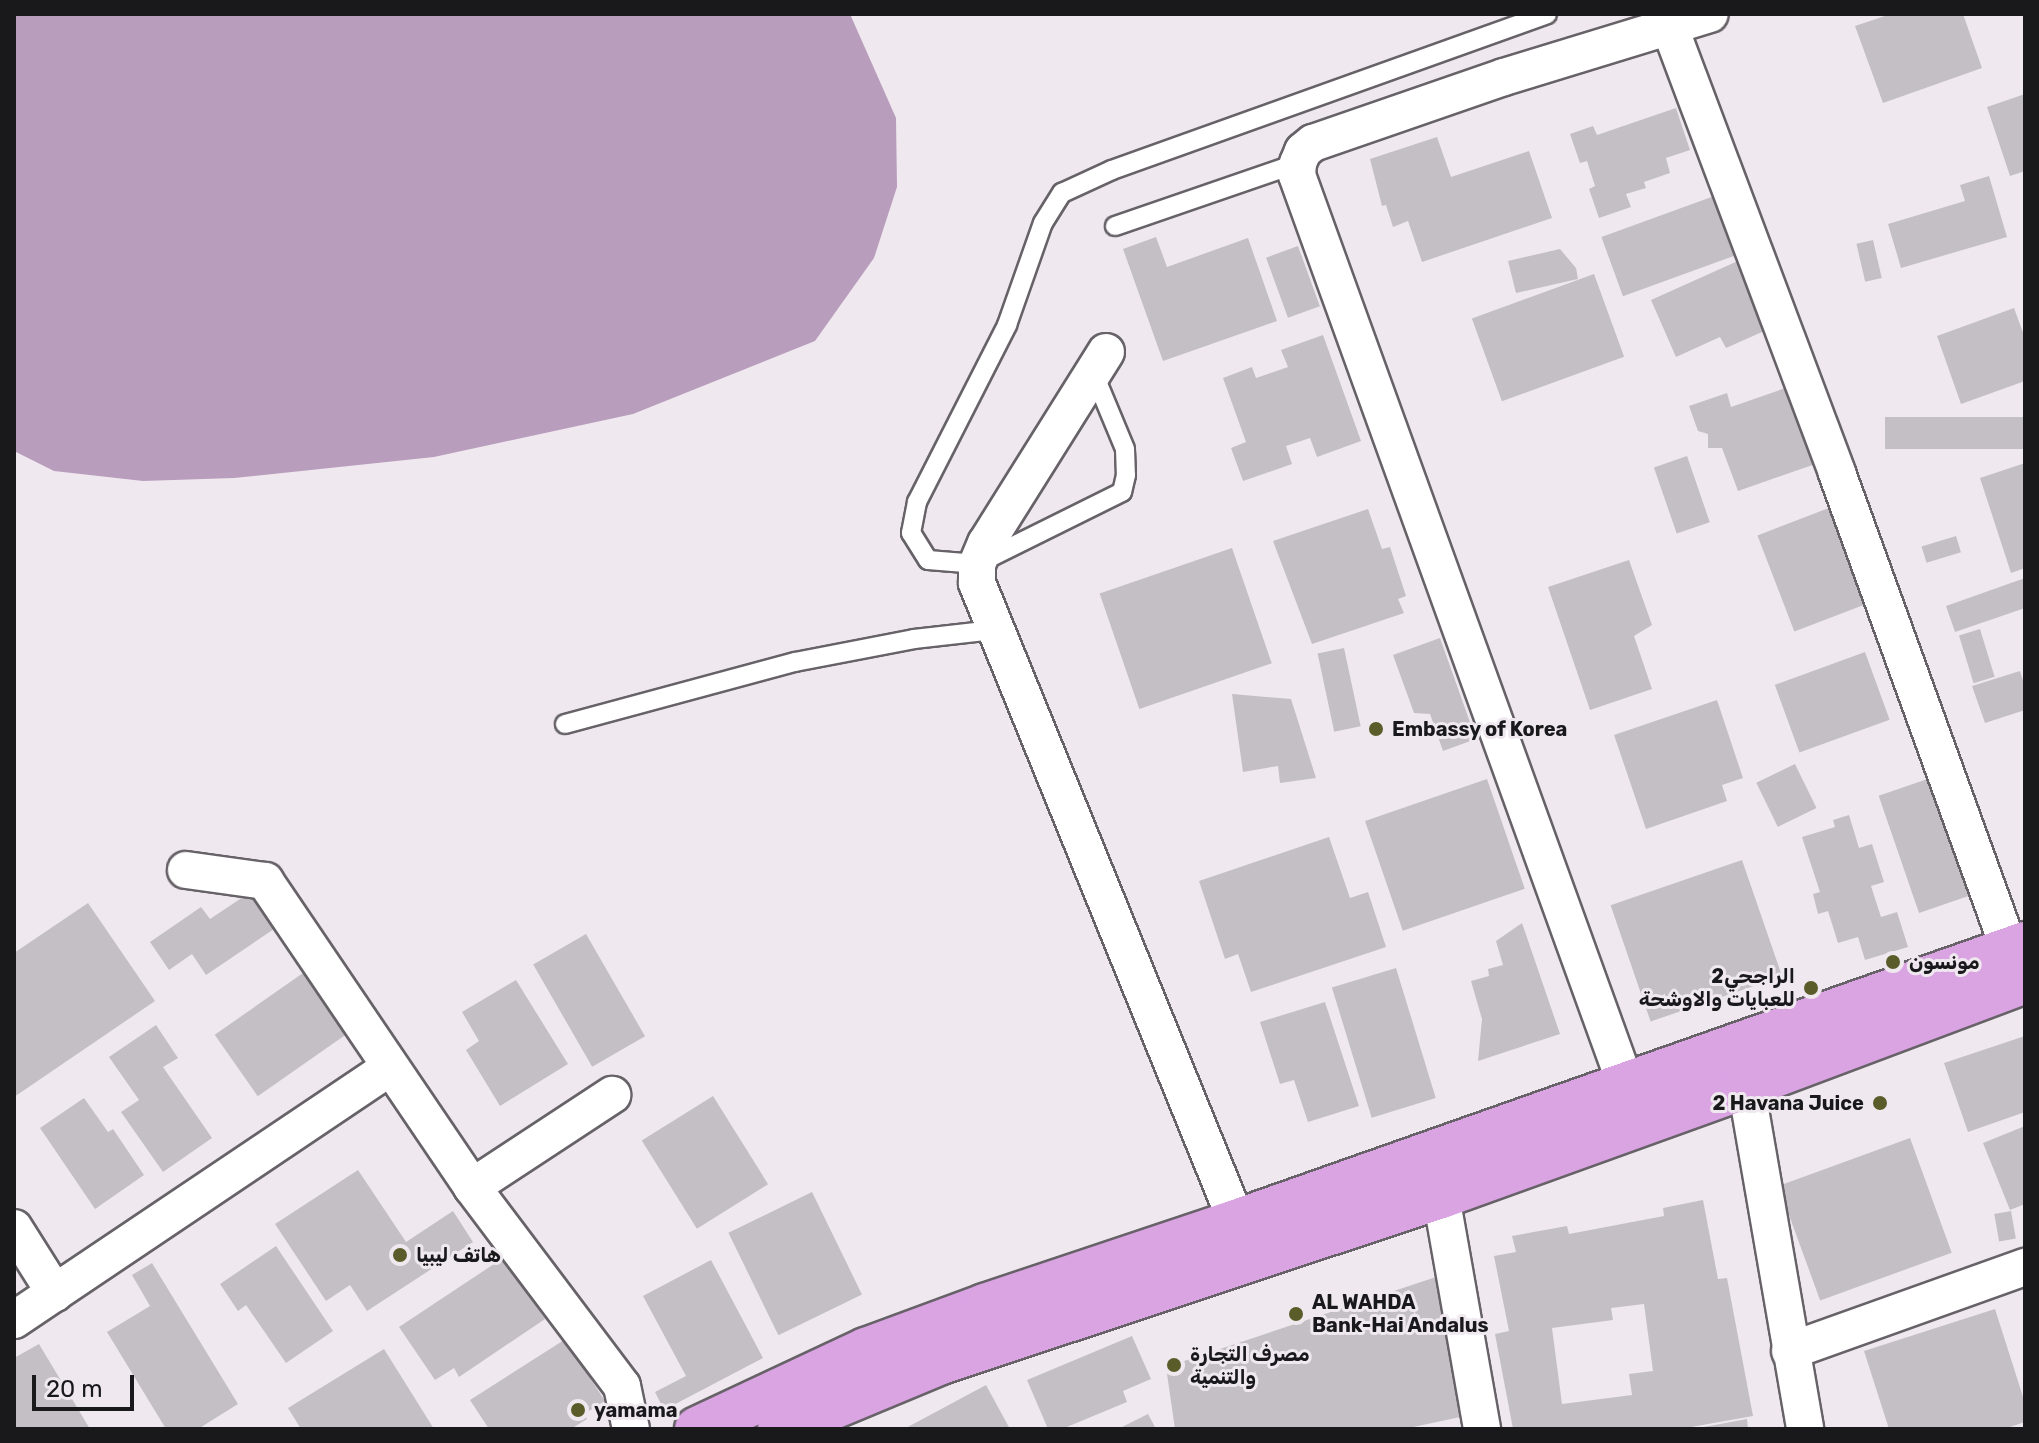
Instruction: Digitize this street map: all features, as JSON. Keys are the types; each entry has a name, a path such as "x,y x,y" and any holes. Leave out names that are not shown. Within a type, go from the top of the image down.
{"main road":[{"path":"780,1429 1626,1085 2020,964"},
{"path":"697,1429 866,1350 1244,1241 1441,1196 1746,1086 2020,964"}],"street":[{"path":"1626,1085 1297,175 1303,151 1313,143 1504,77 1710,14"},
{"path":"1670,28 2020,964"},
{"path":"1100,362 986,543 977,564 977,583 993,630 1244,1241"},
{"path":"186,870 265,881 472,1187 622,1386 631,1429"},
{"path":"14,1320 390,1067"},
{"path":"1746,1086 1805,1429"},
{"path":"472,1187 612,1095"},
{"path":"1441,1196 1482,1429"},
{"path":"14,1228 55,1293"},
{"path":"1790,1351 2025,1267"}],"lane":[{"path":"1100,362 1125,449 1126,475 1122,492 977,564 928,560 911,533 917,502 1007,325 1043,223 1062,193 1112,170 1547,14"},
{"path":"1115,226 1298,163"},
{"path":"565,724 795,662 914,639 993,630"}],"shaded area":[{"path":"14,14 850,14 896,118 897,187 874,258 815,341 633,414 434,457 234,478 143,481 54,471 14,451"}],"building":[{"path":"1891,14 1963,14 1982,68 1883,103 1855,26"},
{"path":"2025,94 2025,171 2010,176 1987,107"},
{"path":"1676,108 1690,150 1666,158 1670,173 1644,182 1646,188 1626,194 1631,207 1599,218 1589,189 1595,186 1587,161 1580,163 1570,134 1593,126 1597,135"},
{"path":"1437,137 1451,177 1529,151 1552,218 1422,262 1408,221 1393,227 1386,205 1382,206 1370,159"},
{"path":"1989,176 2007,237 1901,268 1888,224 1965,201 1960,185"},
{"path":"1717,195 1739,254 1623,296 1601,237"},
{"path":"1156,237 1167,267 1248,238 1277,321 1163,361 1123,249"},
{"path":"1873,240 1882,278 1865,282 1856,244"},
{"path":"1298,246 1320,306 1288,318 1266,258"},
{"path":"1560,249 1576,268 1578,279 1516,293 1508,261"},
{"path":"1740,260 1771,328 1726,348 1720,337 1676,357 1651,300"},
{"path":"1594,274 1624,357 1502,401 1472,318"},
{"path":"2014,308 2025,338 2025,381 1961,404 1937,336"},
{"path":"1323,335 1361,441 1317,457 1310,438 1286,446 1292,464 1243,481 1231,448 1246,442 1223,378 1252,367 1256,378 1288,367 1281,350"},
{"path":"1797,384 1824,461 1738,491 1722,448 1708,448 1708,434 1698,431 1689,406 1727,393 1731,407"},
{"path":"1885,417 2025,417 2025,449 1885,449"},
{"path":"1687,456 1710,522 1677,534 1654,467"},
{"path":"2025,463 2025,568 2011,573 1980,478"},
{"path":"1834,506 1871,602 1794,632 1757,535"},
{"path":"1368,509 1382,549 1390,547 1406,596 1398,599 1404,613 1312,644 1273,541"},
{"path":"1956,536 1961,552 1927,563 1922,547"},
{"path":"1232,548 1272,663 1139,709 1100,594"},
{"path":"1629,560 1652,625 1634,636 1652,689 1590,710 1548,587"},
{"path":"2025,578 2025,608 1955,632 1946,606"},
{"path":"1980,629 1995,677 1974,683 1959,635"},
{"path":"1440,638 1476,739 1443,751 1430,714 1414,713 1393,655"},
{"path":"1344,648 1361,726 1334,732 1318,654"},
{"path":"1865,652 1890,720 1799,752 1775,685"},
{"path":"2020,671 2025,687 2025,710 1985,723 1972,686"},
{"path":"1232,694 1291,699 1316,778 1280,783 1278,766 1243,772"},
{"path":"1717,700 1743,778 1722,785 1727,801 1646,829 1614,735"},
{"path":"1795,764 1816,808 1778,827 1756,783"},
{"path":"1942,774 1982,891 1919,913 1879,796"},
{"path":"1487,779 1525,889 1403,931 1365,821"},
{"path":"1849,815 1859,848 1872,844 1884,882 1871,886 1881,917 1897,912 1908,947 1865,960 1858,937 1838,943 1828,911 1818,914 1813,894 1820,892 1802,837 1835,827 1833,820"},
{"path":"1329,837 1350,898 1368,892 1386,947 1251,992 1238,954 1225,959 1199,881"},
{"path":"1742,860 1782,976 1651,1022 1611,905"},
{"path":"249,893 274,929 206,975 192,954 169,970 150,942 201,907 210,919"},
{"path":"88,903 155,1001 14,1097 14,953"},
{"path":"1522,923 1560,1034 1478,1061 1482,1019 1471,981 1489,976 1488,969 1503,965 1496,941"},
{"path":"586,934 645,1036 592,1067 533,964"},
{"path":"313,966 356,1027 258,1096 215,1035"},
{"path":"1396,968 1436,1098 1372,1118 1332,988"},
{"path":"516,980 568,1064 500,1106 466,1050 479,1041 462,1012"},
{"path":"1325,1002 1359,1106 1308,1122 1294,1080 1280,1084 1260,1022"},
{"path":"156,1025 178,1058 163,1067 212,1138 163,1172 121,1112 139,1100 109,1057"},
{"path":"2025,1036 2025,1112 1968,1132 1944,1063"},
{"path":"713,1096 768,1184 697,1229 642,1141"},
{"path":"84,1098 108,1132 113,1129 144,1175 95,1209 40,1128"},
{"path":"2025,1126 2025,1204 2010,1210 1983,1143"},
{"path":"1910,1138 1952,1253 1820,1301 1778,1186"},
{"path":"358,1170 406,1242 453,1211 473,1242 367,1311 350,1285 326,1301 275,1224"},
{"path":"812,1192 862,1294 778,1335 728,1233"},
{"path":"1703,1200 1718,1279 1727,1278 1753,1416 1680,1429 1513,1429 1495,1334 1509,1331 1494,1256 1516,1252 1512,1236 1567,1226 1569,1234 1664,1216 1663,1208","holes":["1644,1304 1653,1371 1629,1374 1632,1395 1562,1404 1552,1328 1613,1320 1611,1308"]},
{"path":"2011,1211 2016,1239 1999,1242 1994,1214"},
{"path":"276,1246 333,1331 286,1363 246,1305 238,1311 220,1284"},
{"path":"503,1258 545,1319 459,1377 454,1368 435,1380 399,1327"},
{"path":"711,1260 763,1358 664,1410 655,1392 686,1376 643,1296"},
{"path":"152,1263 238,1404 198,1429 166,1429 107,1332 150,1306 132,1275"},
{"path":"1445,1274 1465,1416 1404,1429 1175,1429 1166,1367"},
{"path":"1995,1309 2025,1403 2025,1422 2004,1429 1889,1429 1864,1351"},
{"path":"575,1333 600,1371 590,1378 605,1401 584,1414 587,1419 571,1429 489,1429 470,1400"},
{"path":"1132,1336 1151,1379 1123,1391 1127,1402 1062,1429 1048,1429 1027,1380"},
{"path":"39,1344 90,1429 14,1429 14,1358"},
{"path":"384,1349 434,1429 301,1429 288,1408"},
{"path":"986,1385 1010,1429 904,1429"},
{"path":"1148,1414 1156,1429 1118,1429"},
{"path":"1747,1419 1748,1429 1704,1429 1704,1427"}],"place":[{"name":"Embassy of Korea","path":"1376,729"},
{"name":"مونسون","path":"1893,962"},
{"name":"الراجحي2 للعبايات والاوشحة","path":"1811,988"},
{"name":"2 Havana Juice","path":"1880,1103"},
{"name":"هاتف ليبيا","path":"400,1255"},
{"name":"AL WAHDA Bank-Hai Andalus","path":"1296,1314"},
{"name":"مصرف التجارة والتنمية","path":"1174,1365"},
{"name":"yamama","path":"578,1410"}]}
